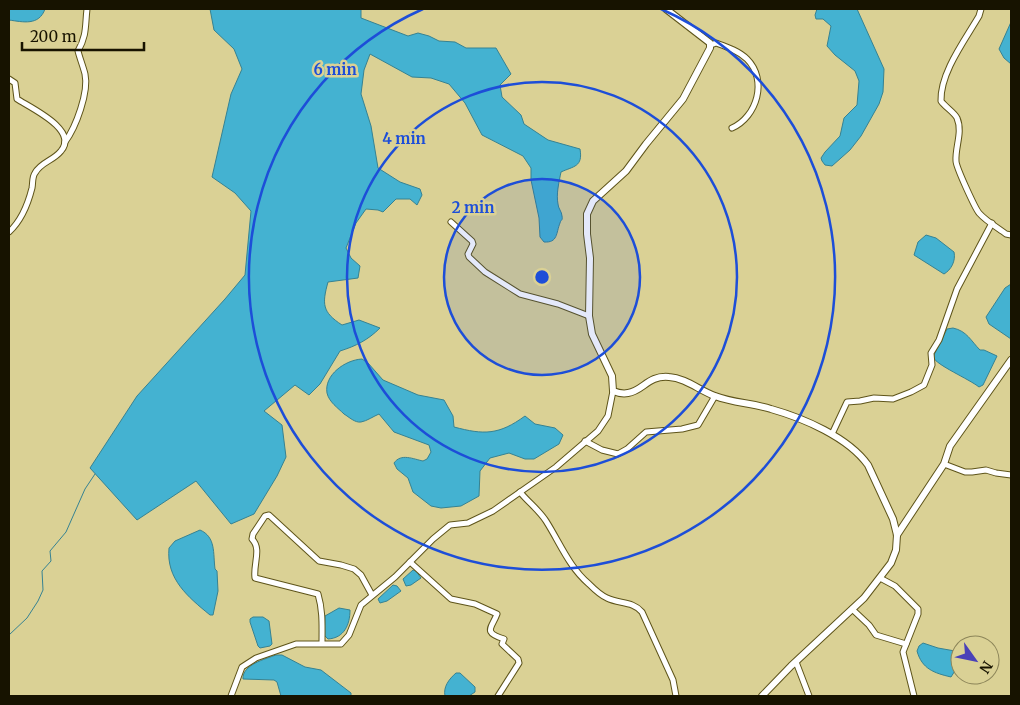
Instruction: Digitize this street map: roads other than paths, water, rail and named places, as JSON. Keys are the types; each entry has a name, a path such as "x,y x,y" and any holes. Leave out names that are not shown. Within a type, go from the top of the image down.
{"street":[{"path":"9,232 26,208 34,174 44,162 52,160 62,150 77,120 85,86 85,75 78,51 84,40 87,28 87,9"},
{"path":"666,9 711,45"},
{"path":"981,9 979,16 953,61 941,93 941,101 956,117 959,130 956,161 959,173 971,196 972,204 980,214 1006,234 1011,235"},
{"path":"231,696 242,667 256,658 296,644 341,644 348,635 361,605 433,539 450,526 468,523 493,510 556,467 598,431 608,416 613,391 612,376 592,334 589,316 590,258 586,222 589,208 593,201 626,171 646,144 684,100 711,45 716,43 747,59 754,68 758,84 757,98 748,117 741,124 732,128"},
{"path":"9,79 15,83 17,99 55,124 64,133 65,142"},
{"path":"451,222 472,241 473,244 468,254 469,258 499,282 520,294 558,304 589,316"},
{"path":"832,434 847,402 874,398 893,399 924,385 932,365 932,353 939,340 957,289 992,223"},
{"path":"897,535 944,464 950,446 1011,360"},
{"path":"613,391 630,394 657,377 670,377 682,380 715,396 772,409 816,426 832,434 852,448 863,457 868,465 893,519 897,535 896,550 891,563 864,598 762,696"},
{"path":"584,442 602,450 618,454 627,449 646,432 682,429 698,425 715,396"},
{"path":"944,464 965,472 986,470 1011,476"},
{"path":"520,492 542,515 578,575 600,594 609,599 626,602 639,608 673,680 676,696"},
{"path":"322,643 323,618 318,594 255,578 254,568 258,550 257,544 252,539 253,534 265,516 269,515 319,561 354,569 361,575 372,595"},
{"path":"410,562 452,599 475,604 497,614 489,628 490,631 495,636 504,639 502,644 519,663 498,696"},
{"path":"880,578 895,586 918,609 918,614 903,652 914,696"},
{"path":"852,609 869,625 876,635 906,644"},
{"path":"796,662 809,696"}],"water":[{"path":"9,9 45,9 39,18 25,22 9,20"},
{"path":"210,9 361,9 361,18 408,36 418,33 439,41 455,42 466,48 496,48 511,74 500,85 502,97 521,115 524,124 548,140 580,149 581,155 579,163 561,172 557,196 562,219 556,237 552,241 544,242 540,237 539,218 531,180 531,168 523,156 482,135 465,103 449,84 431,78 412,77 370,54 364,70 361,94 371,126 378,168 400,182 420,189 422,195 417,205 410,199 396,199 383,212 366,209 356,223 346,248 351,258 360,266 358,278 328,282 325,307 331,316 342,325 359,320 380,328 362,342 340,351 320,384 309,395 295,385 264,411 282,425 286,457 254,514 231,524 196,481 137,520 90,468 137,396 245,275 251,211 235,193 212,177 231,94 242,69 234,49 214,30"},
{"path":"817,9 857,9 884,69 883,92 879,104 861,136 850,150 832,166 825,165 821,158 840,136 844,118 857,105 859,81 855,71 827,46 831,26 823,19 816,19"},
{"path":"1011,22 1011,64 1004,58 999,49"},
{"path":"926,235 936,238 954,252 952,265 944,274 914,255 918,242"},
{"path":"1011,284 1011,339 989,324 986,317 1005,288"},
{"path":"953,328 965,334 980,350 997,356 983,385 979,387 940,364 933,357 947,329"},
{"path":"362,359 383,380 418,395 444,400 453,416 454,427 491,432 507,427 525,416 535,424 555,428 563,435 559,444 534,459 525,459 509,453 490,458 480,471 479,496 461,506 441,508 431,506 413,492 408,478 397,469 394,463 404,457 423,461 427,459 431,452 429,445 394,432 379,414 363,421 354,421 344,414 328,396 327,386 332,375 343,365"},
{"path":"200,530 209,537 214,551 218,591 213,615 210,615 202,608 180,586 171,569 169,559 169,548 175,541"},
{"path":"413,570 421,578 406,586 403,579"},
{"path":"393,585 397,586 401,591 387,601 380,603 378,599"},
{"path":"339,608 350,610 349,621 342,633 328,639 324,635 325,616"},
{"path":"253,617 263,617 269,621 272,644 270,646 260,648 258,646 250,622 250,619"},
{"path":"923,643 950,650 950,677 934,672 925,666 917,651"},
{"path":"276,655 282,655 305,667 321,670 351,693 351,696 281,696 277,682 274,680 243,679 246,670 250,666"},
{"path":"456,673 460,673 475,687 475,692 469,696 445,696 447,683"}],"waterway":[{"path":"9,635 27,618 38,601 43,590 42,571 51,561 50,551 66,532 85,489 95,474"}]}
